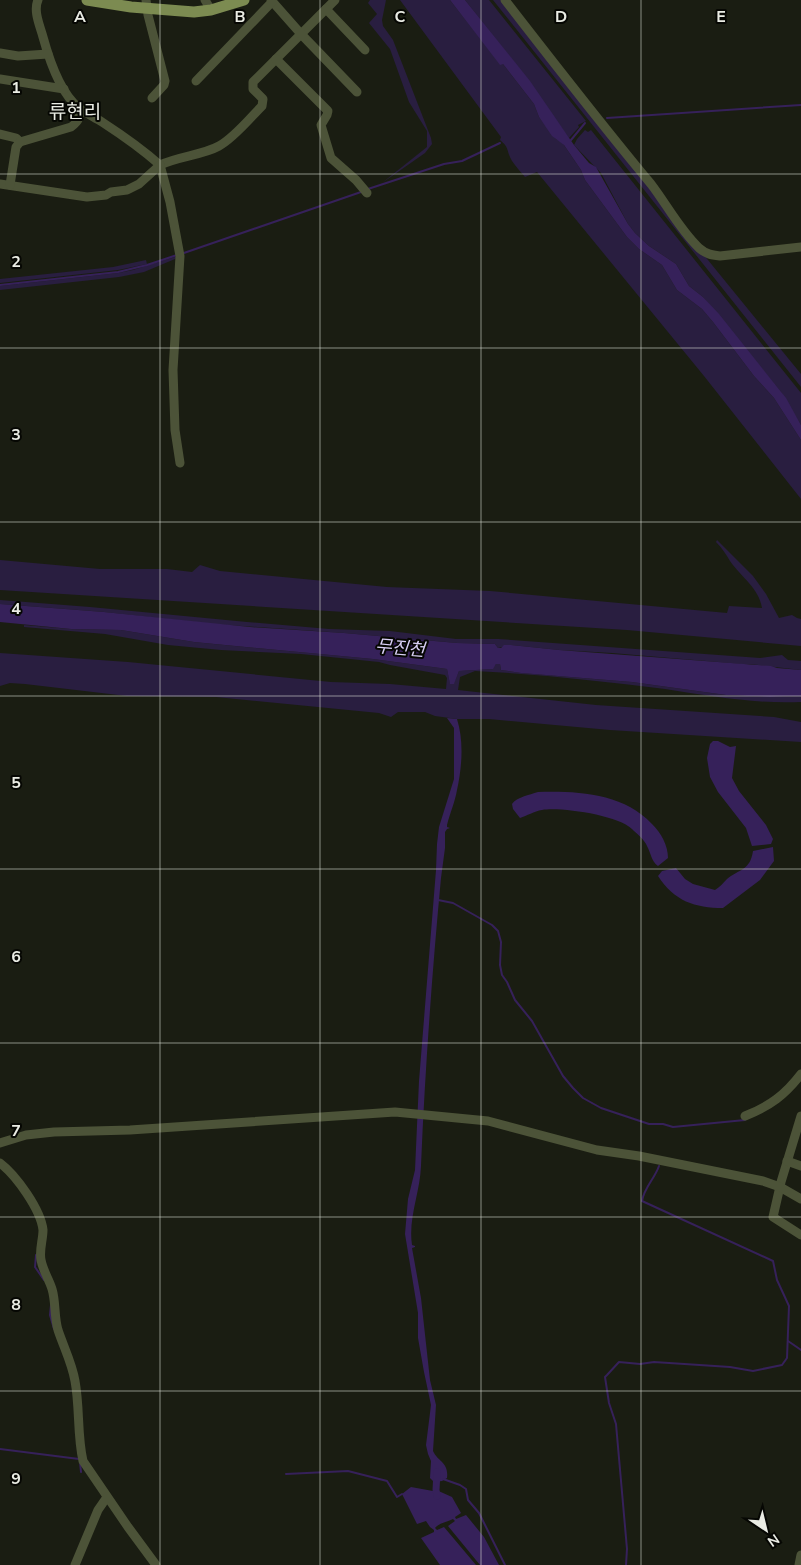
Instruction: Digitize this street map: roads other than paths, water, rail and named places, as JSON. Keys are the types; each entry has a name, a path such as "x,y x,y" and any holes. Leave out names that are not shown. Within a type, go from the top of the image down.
{"main road":[{"path":"88,0 147,4 194,12 208,5 244,0"}],"street":[{"path":"10,185 16,147 20,142 71,127 78,122 81,115 64,89 48,54 38,21 36,4 38,0"},
{"path":"0,184 86,197 106,195 111,192 127,190 139,184 170,160 218,147 262,106 263,99 253,88 253,82 335,0"},
{"path":"505,0 597,116 615,142 653,187 691,240 700,249 709,255 720,256 801,247"},
{"path":"196,81 272,1 357,92"},
{"path":"147,4 148,15 165,81 164,86 152,98"},
{"path":"326,9 365,50"},
{"path":"0,53 18,56 48,54"},
{"path":"276,59 328,111 328,115 321,125 331,158 365,190"},
{"path":"0,79 64,89"},
{"path":"78,108 128,139 160,166 170,202 179,254 173,376 175,430 180,463"},
{"path":"0,134 16,138 20,142"},
{"path":"745,1116 774,1102 801,1074"},
{"path":"0,1143 26,1134 130,1130 395,1112 488,1121 597,1150 639,1156 763,1181 801,1199"},
{"path":"801,1116 787,1160 773,1217 801,1235"},
{"path":"787,1160 801,1166"},
{"path":"0,1163 14,1177 32,1203 42,1222 40,1258 52,1290 58,1330 68,1354 75,1380 80,1409 81,1450 84,1461 107,1497 156,1565"},
{"path":"74,1565 98,1510 107,1497"},
{"path":"799,1565 801,1555"}],"water":[{"path":"450,0 465,0 530,81 574,145 589,163 596,167 635,233 649,246 676,264 689,286 703,297 719,314 786,398 801,425 801,440 774,398 754,376 702,309 677,290 662,265 639,249 627,237 585,180 581,170 564,145 552,136 539,117 534,104 503,64 500,65"},
{"name":"무진천","path":"0,604 104,612 250,627 457,643 495,644 498,648 504,645 511,645 771,666 801,670 801,696 726,695 632,682 521,673 501,670 500,664 496,664 493,669 459,671 454,684 450,684 447,669 440,668 373,659 194,642 121,630 71,629 0,622"},
{"path":"447,718 457,719 461,736 461,763 459,781 447,825 450,828 445,832 429,1022 420,1176 411,1235 412,1245 415,1246 412,1248 421,1298 430,1380 436,1405 433,1451 445,1465 447,1473 447,1478 434,1482 430,1478 431,1461 426,1445 431,1405 418,1338 418,1313 405,1234 408,1199 415,1170 419,1081 437,844 439,827 454,779 454,728"},
{"path":"713,741 718,741 730,747 736,746 732,778 739,791 766,825 773,839 771,844 752,846 746,828 718,792 710,777 707,758 710,744"},
{"path":"538,792 569,792 599,796 628,806 652,824 658,831 665,844 668,858 658,866 652,859 644,841 632,829 625,824 602,816 551,809 520,818 513,809 512,804 520,798"},
{"path":"773,847 774,861 760,880 723,908 703,907 686,901 671,892 658,876 662,871 676,868 685,879 693,884 715,890 731,876 747,866 752,858 753,851"},
{"path":"411,1487 433,1491 434,1489 452,1497 461,1513 455,1517 456,1519 466,1515 484,1537 499,1565 480,1565 448,1526 455,1521 453,1519 435,1528 437,1530 444,1527 476,1565 440,1565 421,1538 434,1532 434,1530 426,1521 417,1524 402,1494"}],"waterway":[{"path":"607,118 801,105"},
{"path":"571,140 585,123"},
{"path":"368,189 444,164 462,161 500,143"},
{"path":"181,254 361,192"},
{"path":"0,285 118,272 177,255"},
{"path":"438,900 453,903 492,925 498,931 501,942 500,965 502,975 515,1000 532,1021 563,1076 583,1098 601,1108 649,1124 663,1124 673,1127 745,1120"},
{"path":"626,1565 627,1549 616,1424 609,1403 605,1377 619,1362 640,1364 654,1362 730,1367 753,1371 782,1365 787,1358 789,1306 777,1280 773,1261 642,1201 659,1166"},
{"path":"36,1255 35,1267 44,1280"},
{"path":"51,1305 50,1315 54,1329"},
{"path":"788,1341 801,1350"},
{"path":"0,1449 79,1459"},
{"path":"80,1462 81,1472"},
{"path":"286,1474 348,1471 387,1481 397,1497 402,1494"},
{"path":"437,1472 437,1496"},
{"path":"443,1479 466,1489 468,1500 479,1513 505,1565"}],"district":[{"name":"류현리","path":"75,111"}]}
